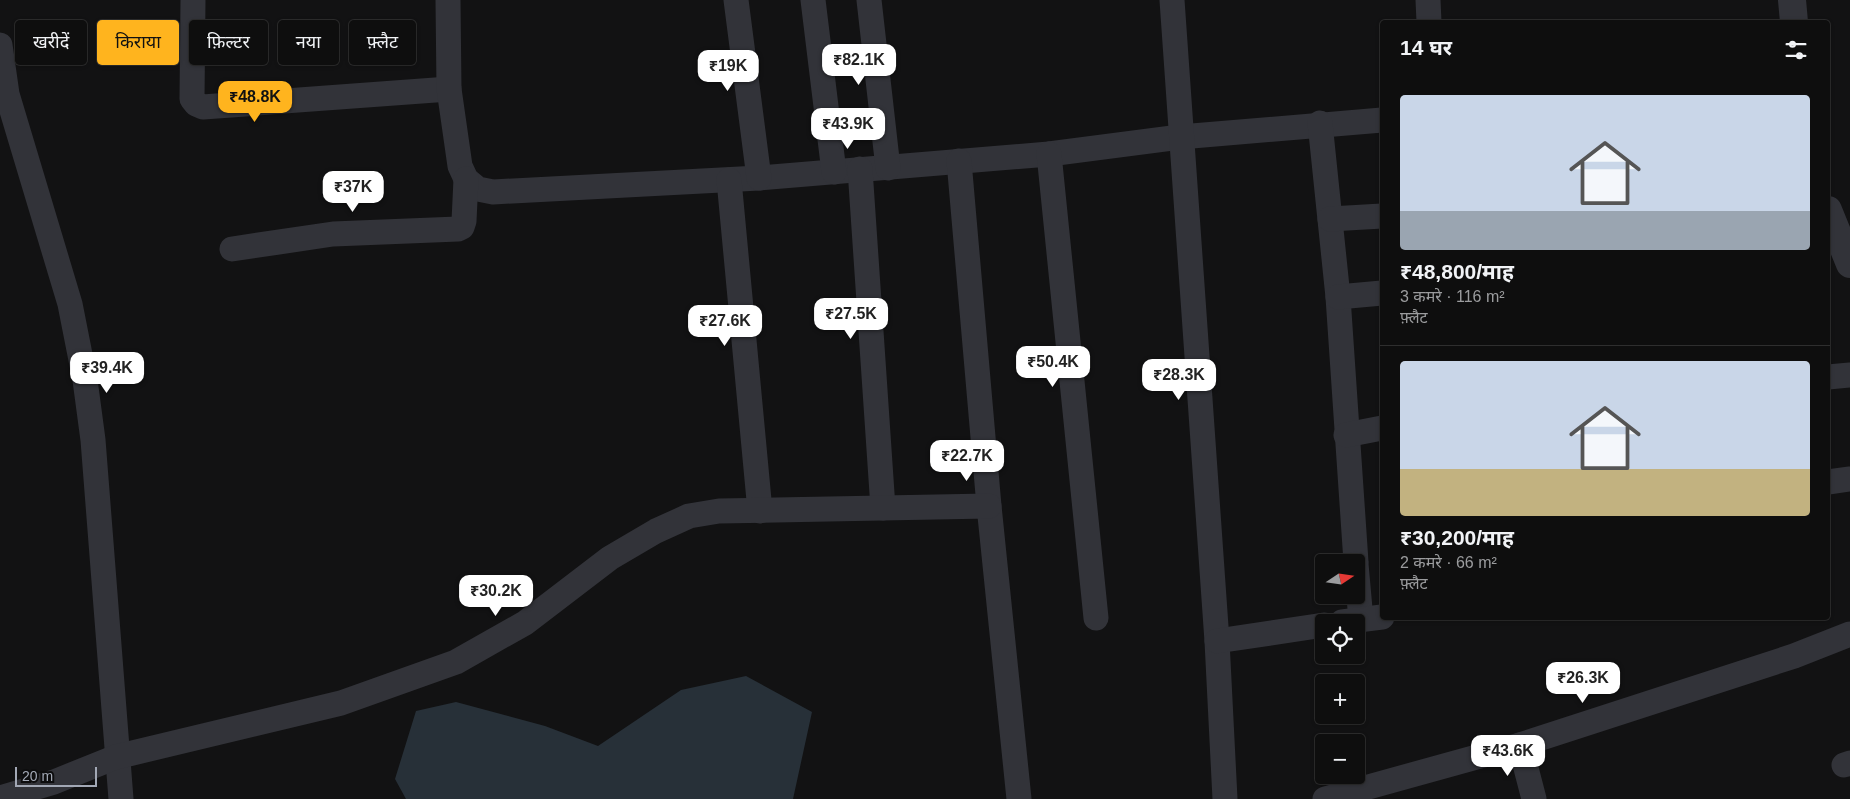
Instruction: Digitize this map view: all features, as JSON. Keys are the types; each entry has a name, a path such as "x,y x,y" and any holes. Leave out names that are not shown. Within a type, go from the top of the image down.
{"street":[{"path":"192,0 192,99 196,104 203,107 449,89"},
{"path":"448,0 449,89 460,166 466,179 478,189 493,192 729,180 888,168 1049,154 1180,137 1320,123 1380,120"},
{"path":"736,0 759,178"},
{"path":"814,0 834,172"},
{"path":"869,0 888,168"},
{"path":"1172,0 1180,137 1217,641 1225,799"},
{"path":"1428,0 1429,20"},
{"path":"1792,0 1794,20"},
{"path":"0,45 7,94 70,304 85,380 101,541 116,757 121,799"},
{"path":"1320,123 1338,297 1355,554"},
{"path":"1049,154 1096,618"},
{"path":"959,161 989,506 1019,799"},
{"path":"860,169 883,508"},
{"path":"232,249 333,234 458,229 462,227 464,221 466,179"},
{"path":"729,180 760,511"},
{"path":"1330,219 1380,216"},
{"path":"1830,218 1840,255"},
{"path":"1338,297 1380,293"},
{"path":"1830,377 1850,375"},
{"path":"1346,435 1380,428"},
{"path":"1830,482 1850,479"},
{"path":"0,798 54,782 116,757 341,703 456,662 525,623 610,558 656,530 688,516 719,511 989,506"},
{"path":"1217,641 1315,626"},
{"path":"1325,799 1520,745 1794,656 1850,634"},
{"path":"1520,745 1534,799"}],"shaded area":[{"path":"746,676 812,712 793,799 406,799 395,779 416,711 456,702 545,726 598,746 681,690"}]}
